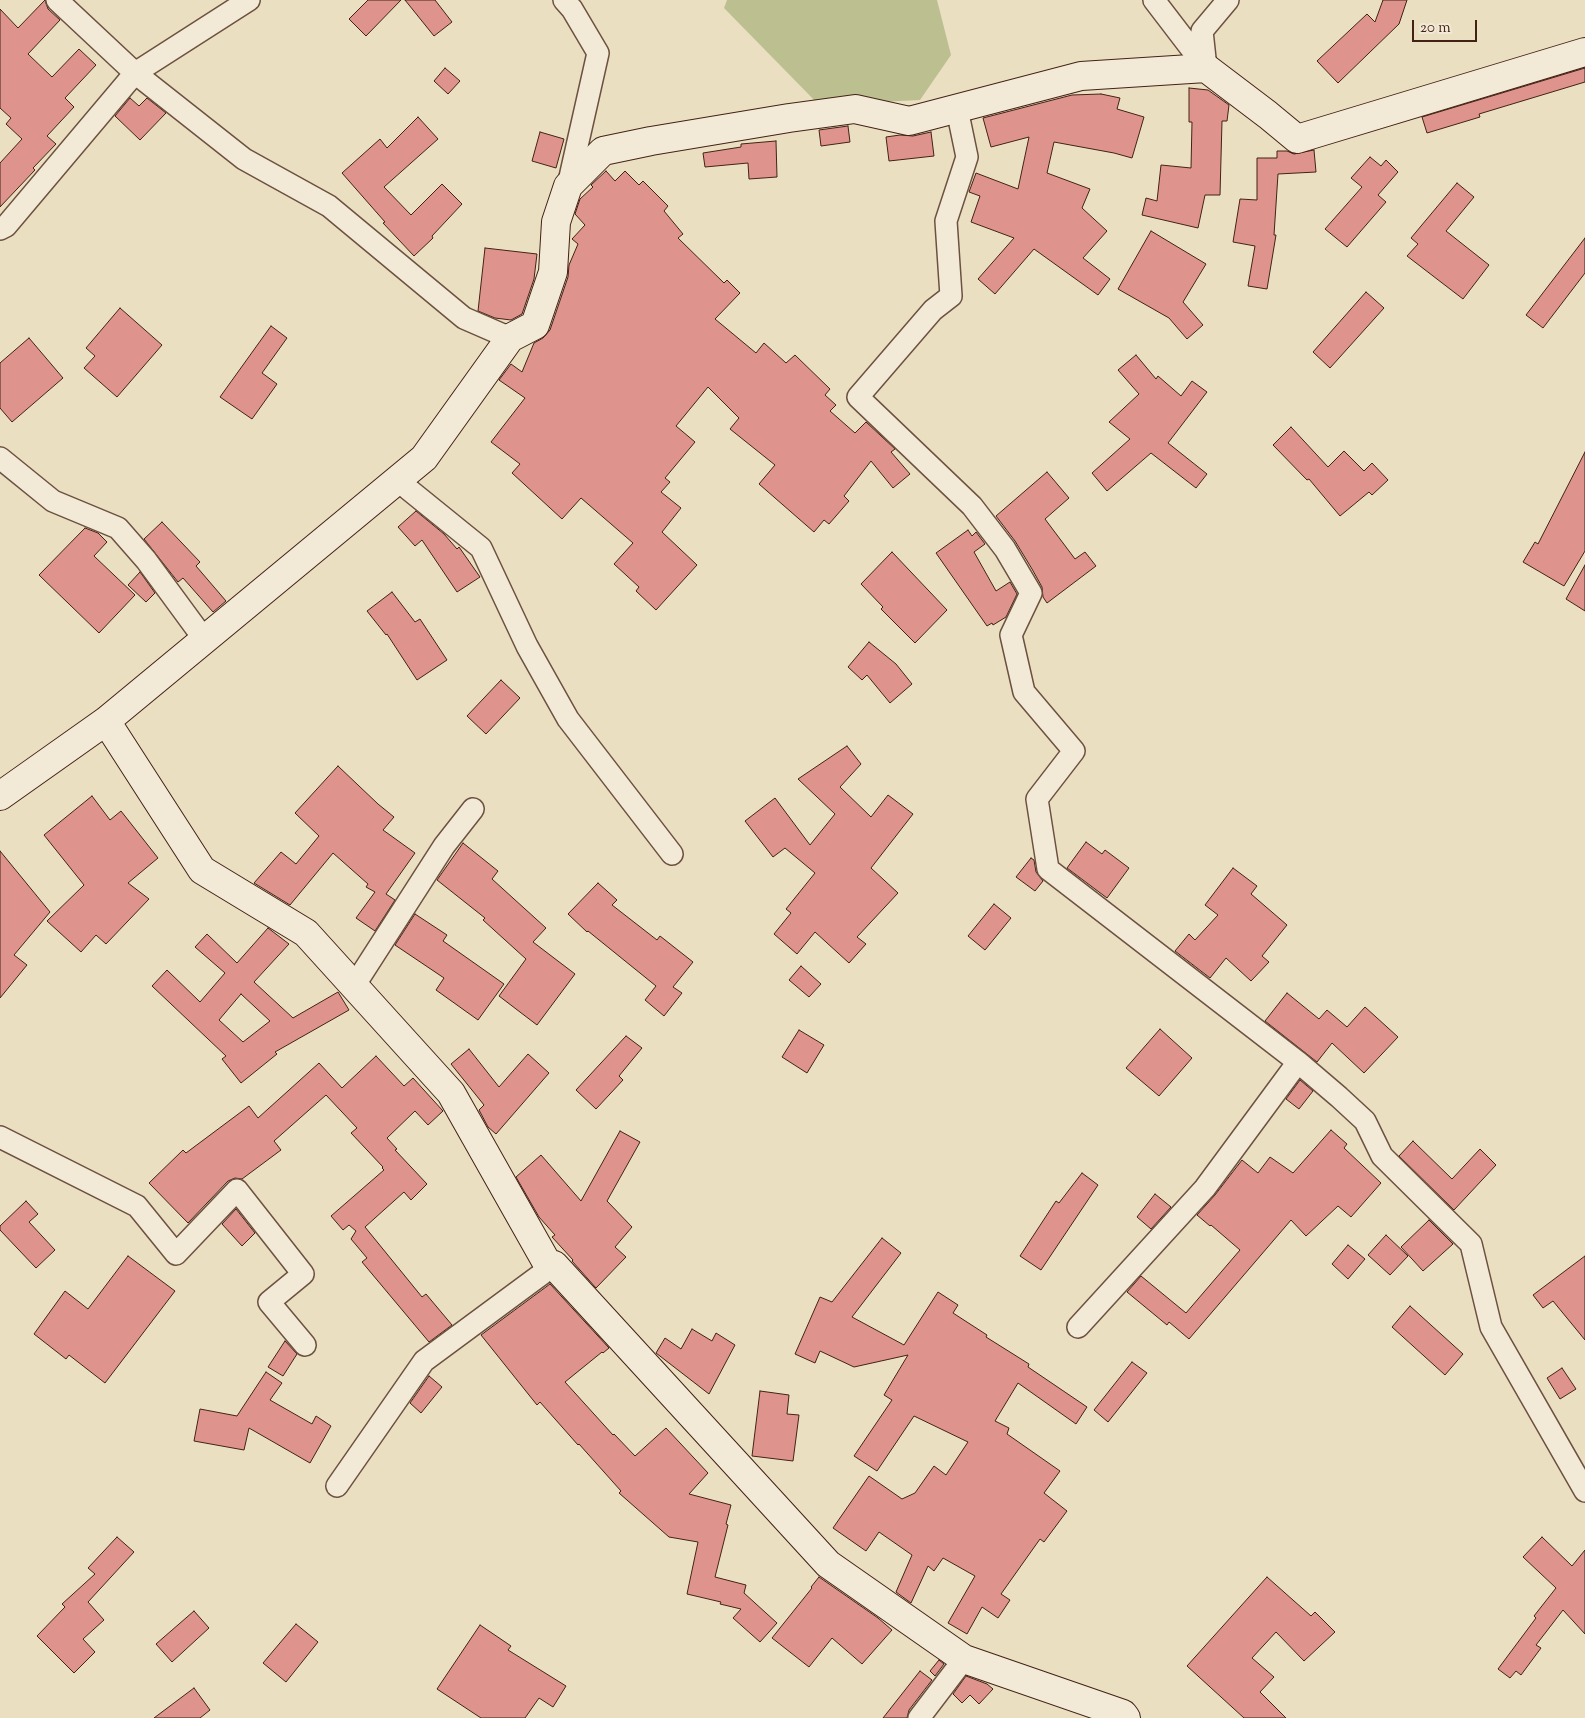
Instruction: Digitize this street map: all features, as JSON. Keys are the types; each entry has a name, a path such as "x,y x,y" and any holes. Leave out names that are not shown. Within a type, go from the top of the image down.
{"street":[{"path":"57,0 135,73 244,160 329,206 464,318 510,338"},
{"path":"0,229 6,226 135,73 249,0"},
{"path":"0,796 106,721 424,458 510,338 535,325 553,272 556,222 568,186 598,53 572,9 564,0"},
{"path":"1154,0 1206,68 1297,139 1585,52"},
{"path":"1206,68 1202,31 1228,0"},
{"path":"568,186 603,151 651,141 855,109 909,121 1081,76 1206,68"},
{"path":"957,109 967,157 946,221 951,296 933,310 858,397 972,506 1004,549 1032,593 1011,635 1024,692 1074,751 1037,799 1048,869 1298,1062 1365,1121 1382,1156 1471,1244 1491,1327 1585,1490"},
{"path":"0,458 53,501 118,528 146,560 204,639"},
{"path":"397,480 481,548 527,646 568,719 672,854"},
{"path":"106,721 202,870 306,933 451,1093 547,1263 554,1265 828,1564 964,1659 1123,1714 1126,1718"},
{"path":"354,986 444,846 473,810"},
{"path":"1078,1327 1205,1188 1298,1062"},
{"path":"0,1137 137,1206 176,1254 237,1190 303,1274 270,1302 305,1345"},
{"path":"337,1486 424,1361 554,1265"},
{"path":"919,1718 964,1659"}],"green space":[{"path":"727,0 937,0 951,55 920,100 819,105 724,8"}],"building":[{"path":"45,0 48,9 60,20 28,54 52,77 79,49 96,65 65,98 74,107 47,136 56,144 33,168 35,170 0,207 0,163 22,139 6,124 11,118 0,108 0,9 18,28"},
{"path":"368,0 401,0 366,36 349,19"},
{"path":"405,0 435,0 452,22 434,36"},
{"path":"1383,0 1407,0 1399,24 1338,83 1317,61 1367,14 1375,22"},
{"path":"445,68 460,81 448,94 434,81"},
{"path":"1585,68 1585,82 1479,114 1480,117 1427,133 1422,117"},
{"path":"1189,88 1208,90 1229,105 1227,121 1222,121 1220,195 1205,195 1198,228 1142,215 1146,198 1157,201 1161,165 1191,168 1192,122 1189,122"},
{"path":"1101,94 1120,98 1117,109 1144,117 1132,158 1054,142 1047,173 1090,189 1082,208 1107,231 1083,258 1110,279 1098,295 1034,249 995,294 978,279 1014,238 971,222 980,196 969,192 976,173 1018,189 1029,137 991,147 983,118 1072,95"},
{"path":"130,98 139,106 147,98 166,113 140,140 115,116"},
{"path":"418,117 438,139 384,187 411,215 442,184 462,204 432,236 433,238 414,256 383,223 385,222 342,173 380,139 387,148"},
{"path":"848,126 850,142 821,146 819,130"},
{"path":"540,132 564,139 556,168 532,161"},
{"path":"931,132 934,156 889,161 886,137 913,136"},
{"path":"776,141 777,177 749,179 748,163 705,167 703,153 741,147 741,144"},
{"path":"1314,150 1316,172 1278,174 1274,235 1276,235 1267,289 1248,286 1255,246 1233,242 1240,199 1257,200 1257,158 1277,158 1277,151 1287,151 1294,154"},
{"path":"1370,157 1381,166 1386,160 1398,172 1378,195 1386,202 1347,247 1325,229 1362,187 1351,178"},
{"path":"606,171 615,181 625,171 639,185 643,181 668,206 664,211 683,234 678,238 724,283 727,280 740,293 715,319 756,353 764,343 786,363 795,355 830,389 825,395 836,405 830,411 855,433 866,422 895,449 891,452 910,474 893,488 871,461 844,496 849,501 829,524 824,520 814,532 759,484 775,465 730,429 739,418 708,387 676,426 695,442 665,478 670,482 661,492 681,508 662,532 697,565 656,610 636,591 639,587 614,564 633,543 581,498 562,519 512,473 520,464 491,442 525,398 499,380 511,364 522,372 534,343 543,338 550,330 568,277 569,265 578,244 572,239 585,225 575,214 580,199"},
{"path":"1457,183 1474,197 1446,231 1489,265 1463,299 1407,256 1418,244 1411,238"},
{"path":"1151,231 1206,264 1183,302 1203,325 1187,339 1169,318 1118,289"},
{"path":"1585,238 1585,273 1543,328 1526,315"},
{"path":"485,248 537,254 534,279 522,314 511,320 495,318 478,311"},
{"path":"1366,292 1384,308 1330,368 1313,352"},
{"path":"120,308 162,345 117,397 84,368 95,356 86,348"},
{"path":"271,326 287,338 262,373 277,384 252,419 220,397"},
{"path":"29,338 63,378 12,422 0,408 0,363"},
{"path":"1136,355 1156,379 1158,376 1181,396 1192,381 1207,392 1168,443 1207,474 1196,488 1151,453 1107,491 1092,473 1130,439 1109,422 1139,394 1118,370"},
{"path":"1291,427 1328,467 1344,451 1364,471 1372,463 1388,480 1372,495 1369,492 1340,516 1309,479 1307,480 1273,445"},
{"path":"1585,452 1585,551 1564,586 1523,562 1535,542 1538,544"},
{"path":"1047,472 1069,498 1045,519 1075,559 1085,552 1096,566 1047,603 1043,597 1042,587 1032,569 1015,541 996,516"},
{"path":"416,511 444,534 457,549 459,547 480,577 457,592 422,540 415,546 398,527"},
{"path":"162,522 200,562 196,566 226,601 213,612 183,578 178,582 144,539"},
{"path":"85,528 98,533 107,542 94,556 135,595 99,633 39,575"},
{"path":"968,530 972,536 976,532 985,544 974,552 996,591 1010,582 1017,594 1006,617 993,625 992,623 987,626 936,553"},
{"path":"892,552 947,610 915,643 881,609 883,607 861,584"},
{"path":"1585,565 1585,611 1566,599"},
{"path":"140,572 155,593 146,602 128,585"},
{"path":"392,592 415,622 420,619 447,660 417,680 387,634 367,611"},
{"path":"869,642 896,664 912,684 890,703 867,675 862,680 848,667"},
{"path":"501,680 520,698 486,734 467,716"},
{"path":"847,746 861,764 840,787 871,817 888,795 913,814 871,868 898,893 857,937 866,944 849,963 815,932 797,954 774,934 791,913 786,909 815,873 785,848 773,857 745,821 775,798 810,845 835,814 798,779"},
{"path":"338,766 394,817 383,830 415,853 386,894 395,900 375,931 356,918 375,892 366,887 368,884 333,853 290,905 254,883 281,852 296,864 319,836 295,813"},
{"path":"92,796 110,820 121,811 158,858 128,883 149,899 106,944 96,935 81,952 47,921 84,885 44,835"},
{"path":"1086,842 1102,854 1105,850 1129,868 1107,898 1067,868"},
{"path":"463,843 498,871 492,879 546,928 533,942 575,974 537,1025 499,996 526,959 483,920 485,918 437,880"},
{"path":"0,851 50,912 14,955 27,965 0,998"},
{"path":"1031,858 1034,860 1036,872 1043,881 1035,891 1016,877"},
{"path":"1233,868 1257,886 1251,894 1287,925 1262,956 1269,962 1251,981 1226,958 1210,978 1175,951 1189,934 1195,940 1218,915 1205,905"},
{"path":"598,883 617,900 612,905 657,940 660,936 693,962 673,987 682,993 664,1016 645,1000 656,986 587,932 568,914"},
{"path":"994,904 1011,918 985,950 968,936"},
{"path":"415,914 447,935 443,941 504,984 478,1020 436,990 444,978 395,945"},
{"path":"268,928 289,944 254,982 293,1018 338,992 349,1010 275,1052 277,1054 241,1083 222,1059 226,1056 152,986 167,970 200,1002 225,973 195,947 207,934 237,963","holes":["241,994 270,1021 243,1042 219,1020"]},
{"path":"801,966 821,984 809,997 789,980"},
{"path":"1287,993 1319,1019 1327,1010 1347,1027 1365,1007 1398,1037 1364,1073 1332,1043 1317,1062 1265,1021"},
{"path":"1160,1029 1192,1058 1159,1096 1126,1068"},
{"path":"799,1030 824,1045 807,1073 782,1057"},
{"path":"626,1036 642,1048 619,1076 623,1080 596,1109 576,1090"},
{"path":"469,1049 499,1087 528,1054 549,1073 496,1134 488,1127 479,1110 484,1105 451,1064"},
{"path":"376,1056 404,1086 413,1078 443,1111 428,1125 415,1111 387,1138 397,1149 395,1150 427,1184 411,1200 404,1192 365,1227 422,1297 426,1294 452,1325 429,1342 362,1262 367,1258 351,1239 356,1231 349,1225 343,1230 331,1216 384,1170 351,1133 357,1128 326,1095 274,1141 281,1150 242,1179 235,1178 228,1181 188,1223 149,1183 183,1150 186,1153 249,1106 258,1118 319,1063 342,1088"},
{"path":"1300,1080 1313,1091 1299,1109 1286,1099"},
{"path":"1331,1130 1347,1144 1344,1148 1381,1183 1351,1217 1338,1206 1306,1236 1291,1220 1189,1339 1169,1322 1167,1325 1127,1292 1141,1276 1186,1313 1240,1250 1197,1215 1242,1160 1258,1173 1270,1157 1293,1173"},
{"path":"620,1131 640,1142 607,1201 632,1227 615,1247 626,1257 596,1288 552,1237 555,1235 539,1217 516,1177 541,1155 581,1201"},
{"path":"1413,1141 1452,1179 1480,1149 1496,1165 1454,1210 1399,1156"},
{"path":"1082,1173 1098,1185 1041,1270 1020,1256 1056,1201 1059,1203"},
{"path":"1155,1194 1171,1207 1151,1229 1137,1217"},
{"path":"26,1201 38,1214 29,1222 55,1250 36,1268 0,1230 0,1226"},
{"path":"236,1209 255,1233 242,1246 222,1224"},
{"path":"1429,1220 1453,1244 1423,1271 1401,1247"},
{"path":"1386,1235 1408,1256 1390,1275 1368,1255"},
{"path":"882,1238 901,1253 852,1317 904,1345 938,1292 958,1305 953,1313 987,1335 986,1337 1029,1364 1028,1367 1087,1407 1076,1424 1018,1383 995,1421 1009,1428 1007,1434 1060,1471 1044,1493 1067,1511 1044,1542 1040,1539 1001,1594 1010,1600 998,1618 982,1607 967,1634 948,1623 975,1576 943,1558 934,1571 928,1566 911,1603 896,1592 912,1555 879,1532 866,1551 833,1528 869,1476 902,1499 915,1493 934,1466 946,1475 968,1442 914,1416 877,1471 854,1456 892,1400 884,1395 908,1355 854,1367 820,1351 815,1363 795,1354 820,1297 832,1302"},
{"path":"1348,1245 1365,1259 1348,1279 1332,1264"},
{"path":"128,1256 175,1291 105,1383 69,1355 66,1359 34,1334 65,1291 88,1309"},
{"path":"1585,1256 1585,1340 1553,1301 1543,1308 1533,1295"},
{"path":"550,1284 609,1348 565,1382 613,1435 635,1456 666,1428 708,1473 689,1494 731,1505 715,1577 746,1585 744,1593 777,1623 760,1642 733,1618 741,1609 687,1594 698,1542 669,1537 619,1493 621,1491 540,1402 537,1405 481,1335"},
{"path":"1410,1306 1463,1354 1445,1375 1392,1327"},
{"path":"692,1329 712,1341 716,1333 735,1345 709,1394 656,1353 665,1338 681,1349"},
{"path":"285,1341 297,1354 283,1376 268,1367"},
{"path":"1132,1362 1147,1373 1108,1422 1094,1410"},
{"path":"1562,1368 1576,1389 1560,1399 1547,1378"},
{"path":"266,1372 282,1383 270,1400 312,1424 316,1416 331,1426 310,1463 249,1428 244,1450 194,1441 200,1409 237,1416"},
{"path":"429,1376 442,1387 421,1413 410,1403"},
{"path":"760,1391 789,1395 787,1414 799,1415 793,1461 752,1456"},
{"path":"117,1537 134,1552 88,1602 104,1620 83,1639 95,1652 74,1673 37,1636 65,1607 62,1604 95,1574 88,1568"},
{"path":"1542,1537 1572,1566 1585,1550 1585,1634 1563,1610 1536,1645 1541,1648 1521,1675 1516,1671 1510,1678 1498,1669 1536,1618 1534,1616 1556,1588 1523,1557"},
{"path":"819,1577 892,1630 862,1664 832,1638 809,1667 772,1638"},
{"path":"1267,1577 1311,1616 1315,1612 1335,1632 1304,1661 1276,1632 1252,1658 1274,1677 1260,1692 1286,1718 1244,1718 1187,1666"},
{"path":"194,1611 209,1628 172,1662 156,1644"},
{"path":"296,1624 318,1642 286,1682 263,1663"},
{"path":"480,1625 511,1646 508,1650 566,1686 553,1707 539,1698 525,1718 481,1718 437,1689"},
{"path":"939,1660 944,1664 935,1676 930,1671"},
{"path":"920,1671 932,1680 909,1710 907,1718 883,1718"},
{"path":"966,1676 987,1684 993,1689 979,1704 970,1695 962,1703 953,1694"},
{"path":"194,1688 210,1710 200,1718 154,1718"}]}
